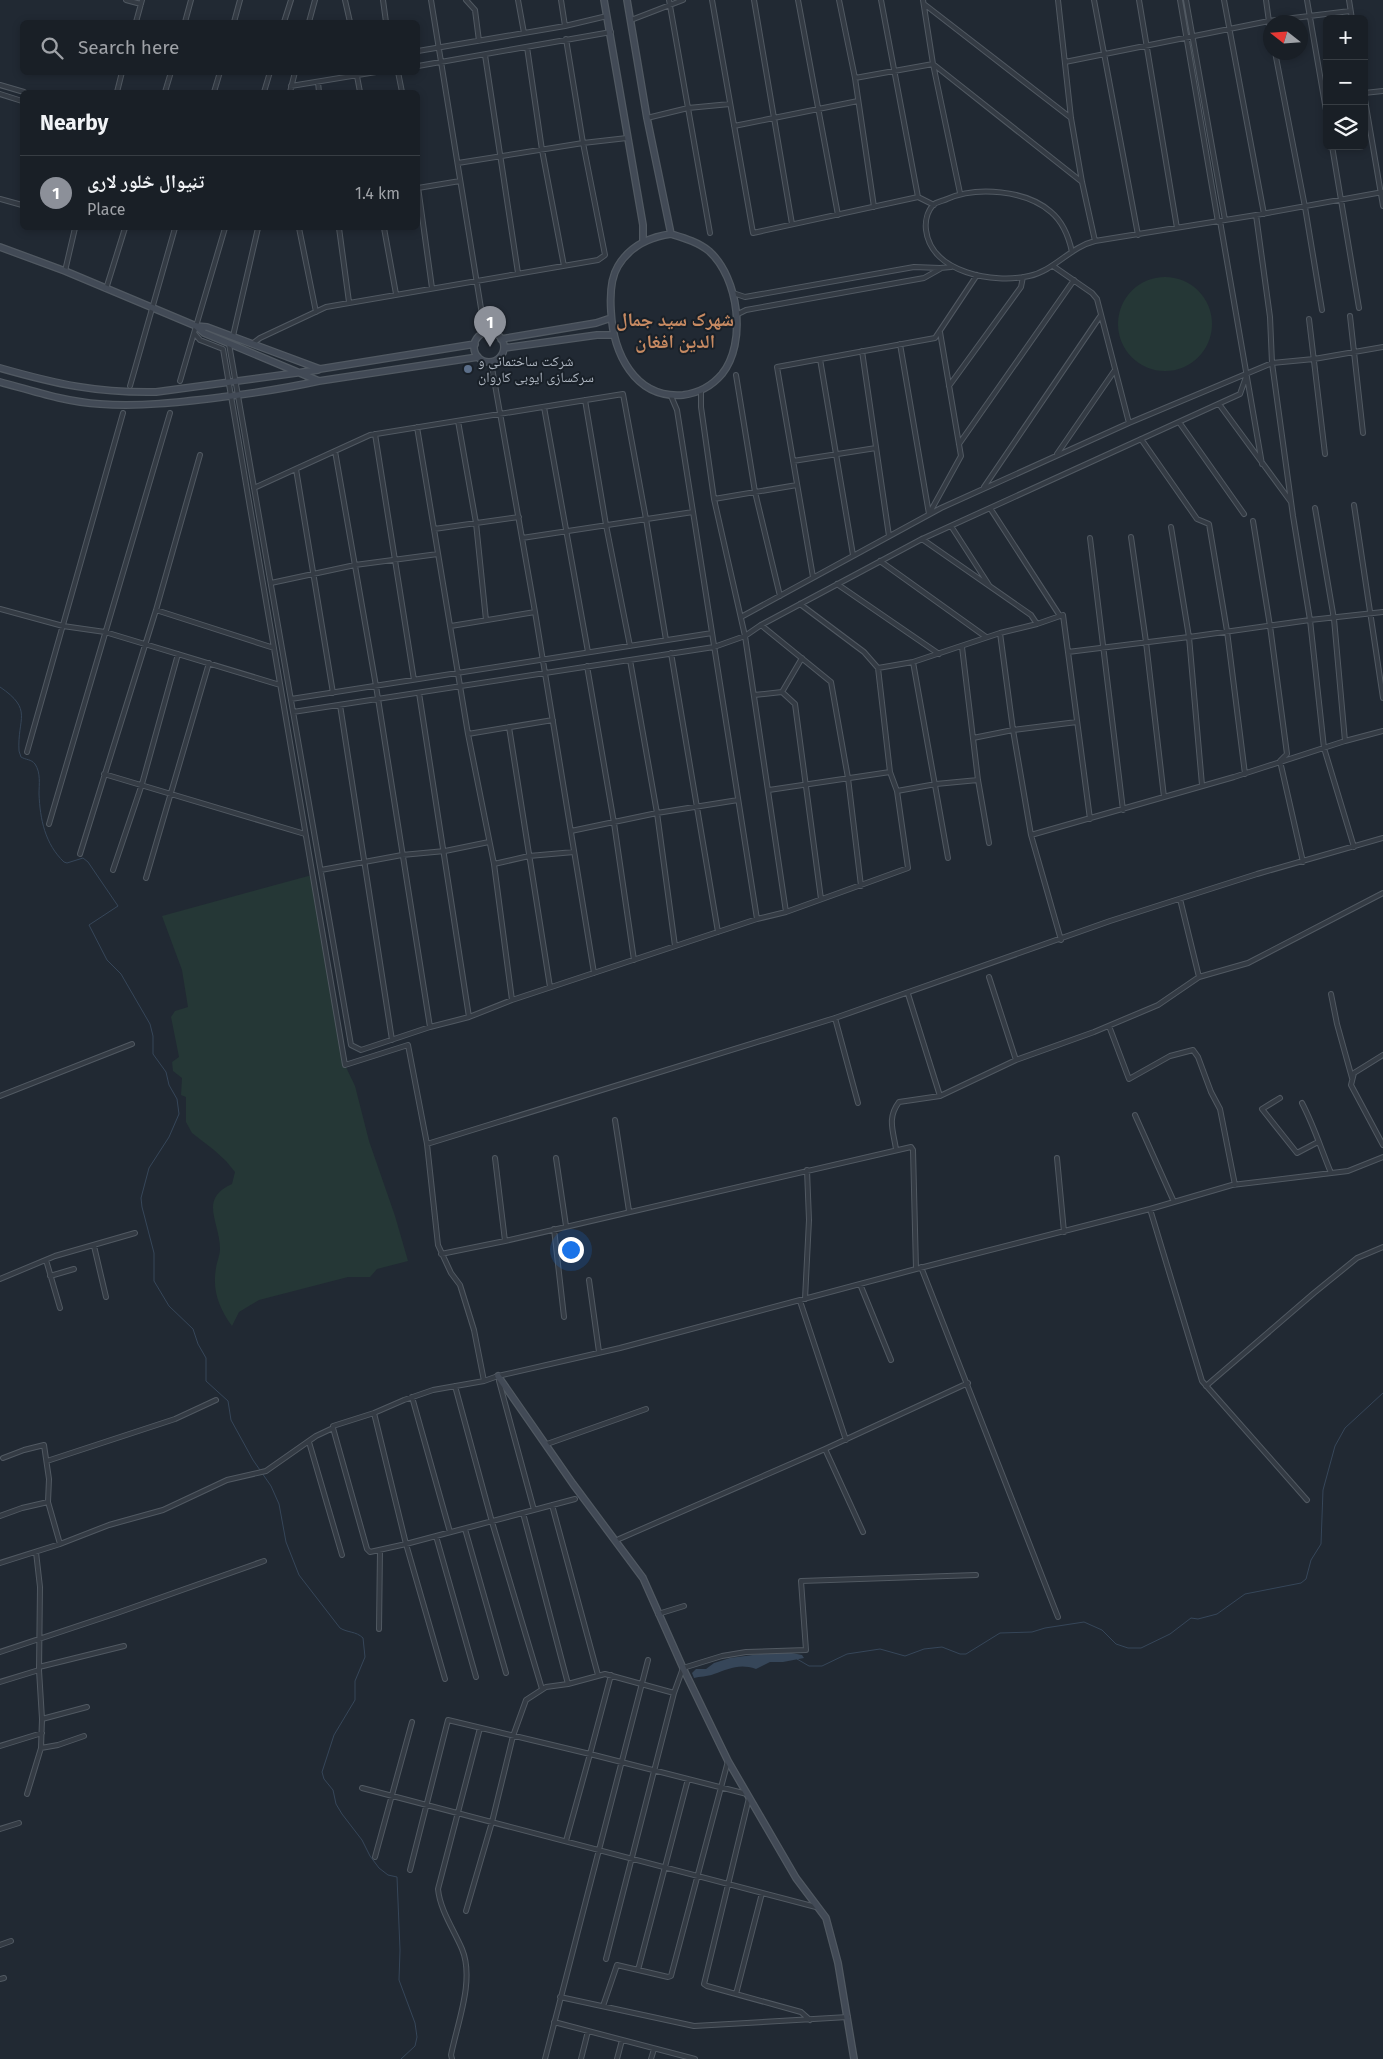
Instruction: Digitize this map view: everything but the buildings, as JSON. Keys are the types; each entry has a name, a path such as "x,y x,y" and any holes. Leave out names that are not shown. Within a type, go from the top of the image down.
{"street":[{"path":"126,0 142,2 137,20"},
{"path":"186,20 191,0"},
{"path":"235,20 240,0"},
{"path":"285,20 291,0"},
{"path":"310,20 315,0"},
{"path":"346,0 350,20"},
{"path":"383,0 386,20"},
{"path":"431,0 484,333"},
{"path":"466,0 475,10 479,42"},
{"path":"518,0 524,33"},
{"path":"560,0 565,26"},
{"path":"604,0 643,224 644,241"},
{"path":"627,0 647,118 671,234"},
{"path":"631,20 669,2 683,0"},
{"path":"712,0 753,233 918,197 934,205"},
{"path":"754,0 792,224"},
{"path":"798,0 838,215"},
{"path":"839,0 855,78 874,207"},
{"path":"881,0 918,197"},
{"path":"1058,0 1071,118 1095,241"},
{"path":"1094,0 1138,235"},
{"path":"1139,0 1177,228"},
{"path":"1180,0 1262,464"},
{"path":"1186,0 1225,220"},
{"path":"1224,0 1264,214"},
{"path":"1266,0 1268,15"},
{"path":"1307,0 1325,105"},
{"path":"1349,0 1351,15"},
{"path":"669,2 710,232"},
{"path":"924,2 1071,118"},
{"path":"924,2 933,64 960,193"},
{"path":"1309,16 1350,11"},
{"path":"420,51 479,42 607,16"},
{"path":"1065,62 1263,22"},
{"path":"420,66 610,32"},
{"path":"252,344 260,338 326,307 598,260 605,255 583,143 566,39"},
{"path":"527,47 542,150 564,266"},
{"path":"484,55 518,274"},
{"path":"1277,60 1305,207 1322,310"},
{"path":"855,78 933,64 1082,182"},
{"path":"118,90 121,75"},
{"path":"166,90 170,75"},
{"path":"215,90 219,75"},
{"path":"265,90 269,75"},
{"path":"290,90 293,75"},
{"path":"291,86 362,75"},
{"path":"399,75 402,90"},
{"path":"357,76 360,90"},
{"path":"318,82 319,90"},
{"path":"0,85 20,91"},
{"path":"1368,93 1383,91"},
{"path":"0,94 20,100"},
{"path":"734,126 858,101"},
{"path":"647,118 688,108 730,104"},
{"path":"1366,105 1383,206"},
{"path":"458,162 627,138"},
{"path":"1333,150 1359,308"},
{"path":"420,188 460,181"},
{"path":"951,267 930,245 926,233 926,224 928,213 934,205 960,193 985,191 1007,193 1026,198 1050,210 1058,219 1070,241 1072,252"},
{"path":"733,294 745,296 914,267 951,267 977,275 1011,279 1030,276 1053,266 1087,243 1095,241 1256,216 1382,192"},
{"path":"0,199 20,204"},
{"path":"420,202 432,288"},
{"path":"1256,216 1270,318 1272,363 1310,620 1324,748 1354,848"},
{"path":"65,271 75,230"},
{"path":"106,289 124,230"},
{"path":"130,386 174,230"},
{"path":"180,381 224,230"},
{"path":"233,336 258,230"},
{"path":"299,230 316,312"},
{"path":"339,230 349,302"},
{"path":"384,230 396,294"},
{"path":"671,234 684,237 709,252 725,274 733,294 736,315 736,339 732,357 722,374 702,392 671,396 640,382 631,373 620,355 614,335 612,318 612,283 618,267 629,253 644,241 657,236 671,234"},
{"path":"0,247 65,271 196,326 207,327 233,336 320,369"},
{"path":"1053,266 1095,296 1128,423"},
{"path":"736,315 746,310 924,278 940,268"},
{"path":"812,577 777,367 936,338 977,275"},
{"path":"949,386 1021,287 1023,277"},
{"path":"959,444 1074,280"},
{"path":"983,489 1101,315"},
{"path":"1350,316 1364,433"},
{"path":"501,339 612,318"},
{"path":"1309,318 1325,454"},
{"path":"196,326 204,333 320,381"},
{"path":"929,514 961,456 940,332"},
{"path":"194,333 200,340 224,349 305,834 346,1065 408,1045 427,1144 436,1228 441,1254 460,1285 474,1330 484,1382"},
{"path":"0,382 48,396 98,404 157,405 288,388 320,381 478,357 486,362 491,362 500,357 504,348 501,339 494,333 484,333 477,339 475,344 478,357"},
{"path":"504,348 597,335 614,335"},
{"path":"229,344 352,1046 361,1050 430,1027 469,1017 550,987 757,919 786,912 908,868 897,791 890,772 878,668 864,652 800,604"},
{"path":"0,368 51,383 100,391 156,392 300,373 475,344"},
{"path":"900,344 929,514"},
{"path":"741,618 812,577 929,514 1128,423 1272,363 1314,359 1383,347"},
{"path":"862,351 889,536"},
{"path":"820,359 852,556"},
{"path":"491,362 535,612 594,973"},
{"path":"1056,456 1115,370"},
{"path":"294,712 714,647 745,636 761,625 922,539 1240,394 1247,374"},
{"path":"736,375 755,492 780,596"},
{"path":"702,392 701,407 714,499 745,636 786,912"},
{"path":"254,488 375,434 623,394 666,640"},
{"path":"671,396 677,410 757,919"},
{"path":"586,400 606,525 630,646"},
{"path":"1219,404 1292,503"},
{"path":"544,407 588,652"},
{"path":"27,752 124,413"},
{"path":"49,824 170,413"},
{"path":"458,421 476,523 486,620"},
{"path":"1179,422 1244,514"},
{"path":"417,428 468,734 494,864 512,1000"},
{"path":"375,434 414,680"},
{"path":"1141,439 1197,519 1209,524 1227,631 1245,774"},
{"path":"793,461 876,448"},
{"path":"335,451 376,686 430,1027"},
{"path":"80,854 156,610 200,455"},
{"path":"296,468 333,693"},
{"path":"714,499 797,485"},
{"path":"1354,504 1383,698"},
{"path":"990,508 1060,616 1063,615 1090,819"},
{"path":"1315,508 1334,619 1345,741"},
{"path":"522,538 693,512"},
{"path":"434,529 518,517"},
{"path":"1253,520 1270,626 1287,754 1280,762"},
{"path":"951,526 990,586"},
{"path":"1171,528 1190,637 1202,785"},
{"path":"1131,537 1146,642 1164,797"},
{"path":"1090,538 1123,810"},
{"path":"922,539 1031,615 1037,624"},
{"path":"271,583 355,565 438,554"},
{"path":"880,562 986,637"},
{"path":"837,584 939,654"},
{"path":"0,609 63,626 105,632 280,685"},
{"path":"156,610 274,648"},
{"path":"450,626 535,612"},
{"path":"1068,652 1103,646 1190,637 1383,612"},
{"path":"878,668 913,662 986,637 1060,616"},
{"path":"761,625 831,682 848,778 861,886"},
{"path":"291,699 712,633"},
{"path":"1000,633 1030,835 1061,940"},
{"path":"962,646 978,780 989,843"},
{"path":"671,653 718,932"},
{"path":"113,870 142,784 178,654"},
{"path":"782,692 802,658"},
{"path":"630,660 657,814 675,946"},
{"path":"913,662 948,858"},
{"path":"146,878 209,663"},
{"path":"587,666 614,823 634,960"},
{"path":"754,695 782,692 795,704 807,784 820,899"},
{"path":"419,693 445,851 469,1017"},
{"path":"340,705 392,1040"},
{"path":"468,734 553,720"},
{"path":"973,738 1013,730 1077,722"},
{"path":"509,727 550,987"},
{"path":"1030,835 1123,810 1383,731"},
{"path":"1280,762 1303,862"},
{"path":"769,790 890,772"},
{"path":"104,774 305,834"},
{"path":"897,791 936,784 978,780"},
{"path":"571,831 738,800"},
{"path":"427,1144 835,1018 908,994 1110,921 1383,838"},
{"path":"321,870 402,855 445,851 489,842"},
{"path":"494,864 529,856 574,852"},
{"path":"896,1149 891,1119 892,1111 899,1102 940,1096 1016,1060 1109,1026 1158,1005 1199,977 1248,963 1383,893"},
{"path":"1180,899 1199,977"},
{"path":"989,978 1016,1060"},
{"path":"908,994 940,1096"},
{"path":"1331,994 1352,1080"},
{"path":"835,1018 858,1103"},
{"path":"1109,1026 1129,1079 1170,1056 1193,1050 1198,1057 1211,1092 1220,1109 1236,1185"},
{"path":"0,1096 132,1044"},
{"path":"1383,1055 1354,1073 1351,1085 1383,1145"},
{"path":"1280,1098 1262,1109 1297,1153 1318,1142"},
{"path":"1302,1103 1314,1127 1331,1173"},
{"path":"1135,1115 1174,1202"},
{"path":"614,1120 629,1211"},
{"path":"441,1254 505,1241 911,1147 913,1150 916,1269"},
{"path":"0,1563 60,1544 109,1525 162,1510 227,1480 266,1470 333,1428 333,1426 374,1414 433,1390 484,1382 498,1376 800,1301 921,1267 1064,1232 1236,1185 1348,1171 1383,1157"},
{"path":"495,1158 505,1241"},
{"path":"556,1158 566,1226"},
{"path":"1057,1158 1064,1232"},
{"path":"805,1299 809,1220 807,1170"},
{"path":"1150,1209 1202,1381 1307,1500"},
{"path":"554,1229 564,1317"},
{"path":"0,1279 46,1260 135,1233"},
{"path":"94,1246 106,1297"},
{"path":"1206,1386 1357,1258 1383,1247"},
{"path":"46,1260 60,1308"},
{"path":"921,1267 1058,1616"},
{"path":"50,1276 74,1269"},
{"path":"589,1280 599,1352"},
{"path":"860,1284 891,1360"},
{"path":"800,1301 846,1440"},
{"path":"498,1376 573,1484 643,1578 683,1668 728,1761 796,1878 826,1918 838,1963 854,2059"},
{"path":"498,1376 534,1510"},
{"path":"619,1539 846,1440 968,1383"},
{"path":"455,1386 492,1522 542,1689"},
{"path":"412,1397 450,1532"},
{"path":"47,1462 175,1418 216,1400"},
{"path":"547,1444 646,1409"},
{"path":"374,1414 406,1544 445,1679"},
{"path":"333,1428 367,1549 370,1552 465,1529 575,1499"},
{"path":"309,1442 342,1555"},
{"path":"3,1458 43,1445 49,1479 48,1502 60,1544"},
{"path":"825,1449 863,1532"},
{"path":"0,1516 22,1508 48,1502"},
{"path":"552,1505 598,1675"},
{"path":"523,1514 568,1684"},
{"path":"465,1529 506,1673"},
{"path":"436,1536 476,1678"},
{"path":"379,1629 380,1550"},
{"path":"26,1794 41,1748 42,1733 39,1668 41,1638 40,1588 36,1552"},
{"path":"0,1652 264,1561"},
{"path":"683,1668 722,1656 746,1652 806,1650 801,1581 976,1575"},
{"path":"658,1614 684,1606"},
{"path":"0,1682 39,1668 124,1646"},
{"path":"545,2059 648,1660"},
{"path":"606,1959 674,1692 683,1668"},
{"path":"466,1911 492,1822 513,1736 526,1700 542,1689 598,1675 611,1676 674,1692"},
{"path":"566,1841 611,1676"},
{"path":"42,1719 87,1708"},
{"path":"410,1870 448,1720 654,1770 748,1796"},
{"path":"375,1857 412,1722"},
{"path":"452,2059 451,2055 456,2030 465,1998 467,1971 463,1950 454,1935 439,1898 438,1889 480,1728"},
{"path":"0,1746 42,1733"},
{"path":"41,1748 58,1745 84,1736"},
{"path":"603,2006 617,1965 668,1977 671,1976 728,1761"},
{"path":"638,1970 688,1779"},
{"path":"362,1788 819,1907"},
{"path":"748,1796 729,1884 704,1984 801,2012 810,2020"},
{"path":"0,1829 19,1823"},
{"path":"736,1994 762,1893"},
{"path":"0,1946 11,1941"},
{"path":"560,1996 694,2026 848,2017"},
{"path":"554,2022 685,2058 695,2059"},
{"path":"581,2059 588,2031"},
{"path":"617,2059 622,2040"},
{"path":"651,2059 654,2049"}],"shaded area":[{"path":"1165,277 1183,280 1198,291 1209,306 1212,324 1209,342 1198,357 1183,368 1165,371 1147,368 1132,357 1121,342 1118,324 1121,306 1132,291 1147,280"},
{"path":"312,875 345,1065 355,1086 369,1141 395,1216 408,1261 377,1269 370,1277 348,1277 259,1300 239,1312 232,1326 220,1306 216,1291 216,1265 220,1249 213,1204 222,1190 232,1184 235,1172 214,1150 192,1133 186,1122 186,1097 181,1095 182,1078 173,1071 172,1062 179,1057 171,1017 175,1011 188,1007 182,970 162,916"}],"water":[{"path":"782,1651 802,1655 804,1658 783,1662 770,1662 756,1669 734,1667 711,1675 694,1678 692,1673 696,1669 706,1669 714,1663 730,1658"}],"waterway":[{"path":"0,687 17,702 22,715 19,751 21,757 30,760 37,767 42,822 52,847 64,862 67,863 83,858 88,862 118,906 89,925 107,960 121,974 150,1024 153,1036 153,1054 166,1072 169,1085 177,1099 179,1114 169,1137 149,1168 141,1198 154,1253 154,1281 169,1306 193,1329 198,1344 206,1358 206,1381 228,1401 231,1420 253,1460 271,1486 279,1504 286,1542 299,1575 340,1628 358,1634 363,1638 365,1657 355,1681 355,1700 334,1735 322,1772 324,1779 333,1790 336,1804 362,1840 370,1856 379,1868 388,1875 397,1877 400,1950 399,1980 415,2023 417,2037 415,2046 401,2059"},
{"path":"797,1659 809,1666 822,1666 847,1654 880,1649 905,1656 924,1649 942,1647 960,1654 966,1654 1000,1633 1032,1632 1084,1622 1102,1630 1116,1644 1128,1648 1141,1648 1170,1634 1191,1618 1198,1619 1217,1614 1245,1594 1301,1583 1306,1579 1311,1560 1321,1544 1323,1490 1335,1446 1345,1428 1383,1393"}],"place":[{"name":"تڼیوال څلور لاری","path":"490,347"},
{"name":"شرکت ساختمانی و سرکسازی ایوبی کاروان","path":"468,369"}],"district":[{"name":"شهرک سید جمال الدین افغان","path":"675,330"}]}
